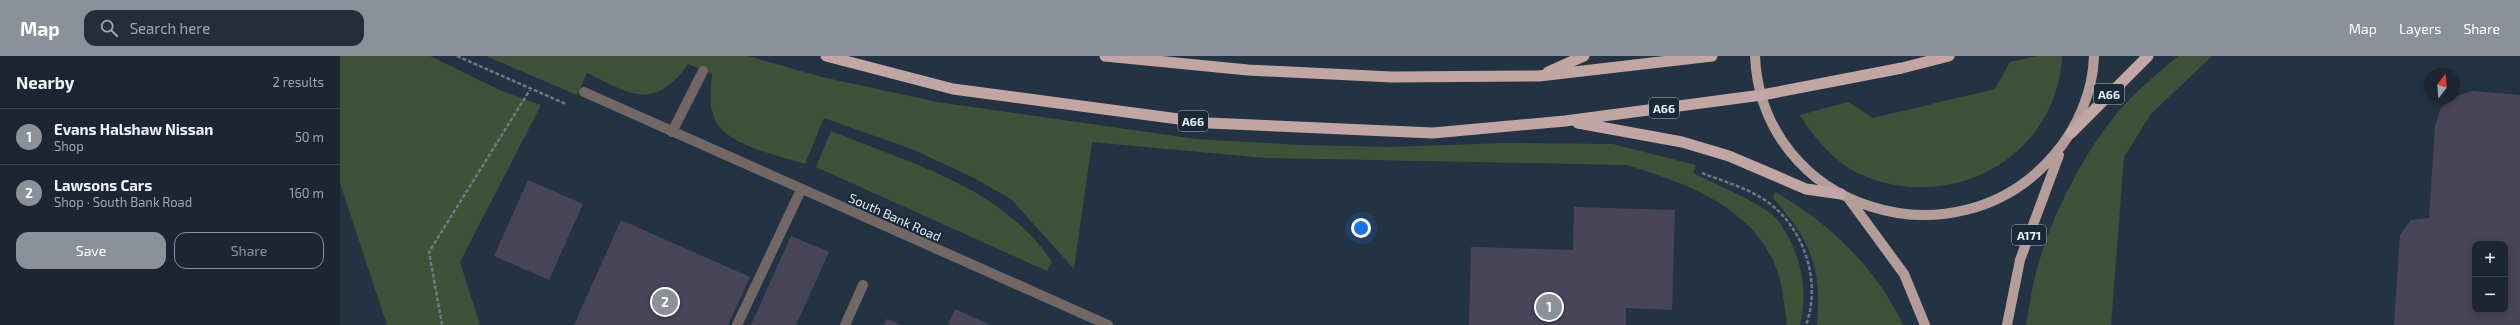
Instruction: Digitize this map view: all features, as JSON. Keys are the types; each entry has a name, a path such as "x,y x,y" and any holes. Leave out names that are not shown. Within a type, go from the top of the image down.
{"highway":[{"name":"A66","path":"826,56 953,89 1209,123 1433,133 1565,121 1762,96 1880,73 1949,56"},
{"path":"1105,56 1248,70 1392,77 1539,76 1712,56"},
{"path":"1539,76 1584,56"},
{"name":"A66","path":"2071,133 2148,56"},
{"name":"A66","path":"1565,121 1627,130 1682,142 1729,156 1806,189 1845,197"}],"main road":[{"path":"1755,56 1762,96 1774,126 1792,153 1814,176 1845,197 1876,210 1906,216 1936,216 1965,212 1993,202 2019,188 2042,170 2062,147 2071,133 2082,110 2090,86 2094,56"},
{"name":"A171","path":"2007,325 2020,260 2062,147"},
{"path":"1845,197 1904,274 1925,325"}],"street":[{"path":"672,132 704,71"},
{"name":"South Bank Road","path":"584,92 801,190 1108,325"},
{"path":"737,325 801,190"},
{"path":"845,325 863,285"}],"path":[{"path":"457,56 576,108 584,92"},
{"path":"442,325 429,252 531,88"},
{"path":"1702,173 1761,197 1774,206 1788,222 1800,241 1810,276 1812,302 1806,325"}],"green space":[{"path":"340,56 430,56 504,92 541,105 460,262 480,325 387,325 340,183"},
{"path":"486,56 748,56 822,77 937,102 1196,139 1301,145 1390,147 1505,143 1613,144 1696,165 1693,173 1748,199 1759,205 1776,218 1785,231 1796,253 1802,276 1803,300 1800,325 1786,325 1787,321 1780,279 1768,250 1754,231 1737,215 1717,201 1673,180 1627,165 1265,158 1092,142 1074,269 1011,199 972,177 914,150 824,118 805,164 770,154 744,144 724,131 714,118 711,106 712,74 688,64 676,79 664,89 653,93 641,94 629,92 587,73 577,95"},
{"path":"2037,56 2062,56 2056,92 2041,123 2020,148 1994,168 1964,181 1931,187 1896,185 1862,175 1843,164 1826,150 1800,115 1848,102 1873,118 1995,89 2010,62"},
{"path":"2178,56 2212,56 2151,114 2124,157 2111,325 2026,325 2041,255 2049,232 2071,183 2098,138 2113,118 2128,101"},
{"path":"831,131 952,180 981,196 1008,214 1032,236 1052,262 1047,271 816,167"},
{"path":"1775,192 1814,217 1850,249 1880,285 1903,325 1817,325 1818,287 1811,256 1797,228 1773,198"}],"building":[{"path":"2472,91 2520,95 2520,325 2394,325 2400,235 2411,220 2429,218 2435,126 2441,108 2446,104 2460,104 2460,95"},
{"path":"528,180 583,204 549,280 494,256"},
{"path":"1574,207 1675,210 1672,310 1626,308 1626,325 1469,325 1471,247 1573,250"},
{"path":"621,220 750,277 728,325 574,325"},
{"path":"791,236 829,252 796,325 751,325"},
{"path":"955,309 990,325 948,325"},
{"path":"887,319 901,325 884,325"}],"place":[{"name":"Lawsons Cars","path":"665,302"},
{"name":"Evans Halshaw Nissan","path":"1549,307"}]}
